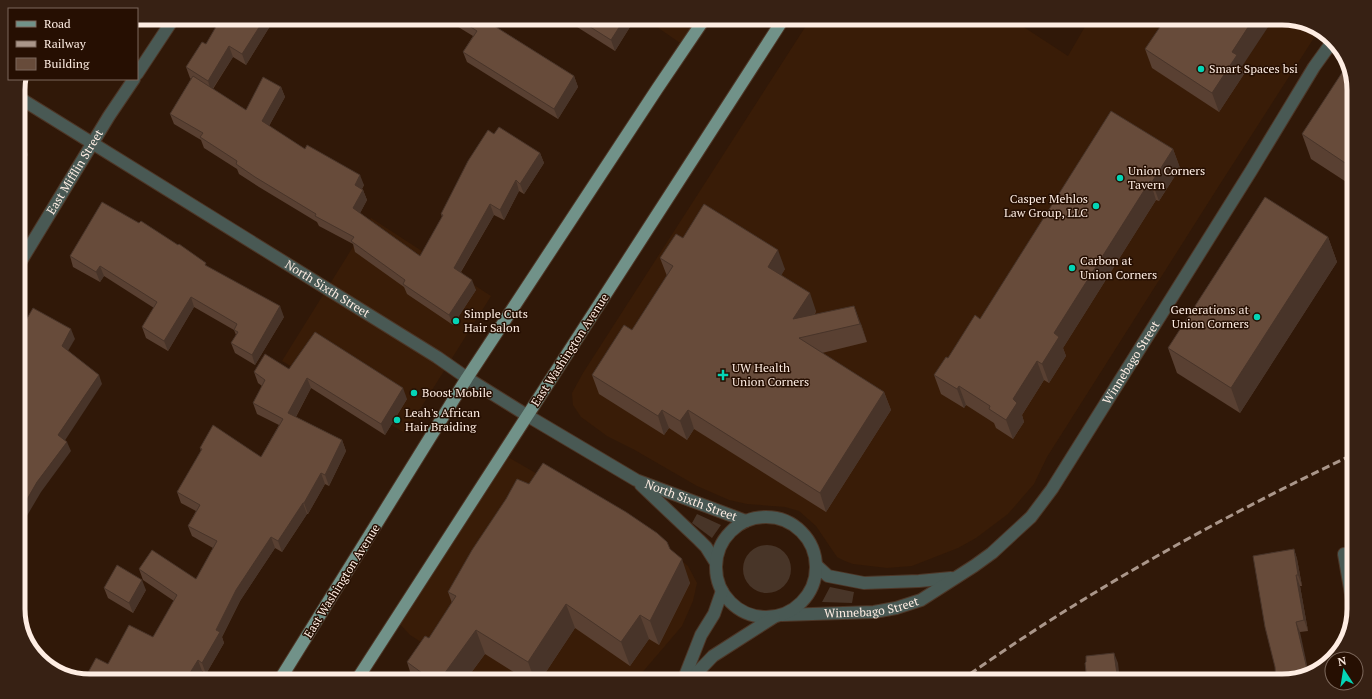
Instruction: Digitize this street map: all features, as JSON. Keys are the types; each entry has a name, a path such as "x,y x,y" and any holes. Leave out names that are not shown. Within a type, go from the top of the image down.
{"main road":[{"name":"East Washington Avenue","path":"283,674 468,378 700,25"},
{"name":"East Washington Avenue","path":"361,674 779,25"}],"street":[{"path":"138,72 169,25"},
{"name":"Winnebago Street","path":"778,616 874,612 896,608 921,600 992,553 1031,517 1043,501 1251,171 1314,67 1329,45"},
{"name":"East Mifflin Street","path":"25,255 109,116 133,80"},
{"name":"North Sixth Street","path":"25,101 437,357 528,416 636,480 746,521"},
{"name":"North Sixth Street","path":"636,480 699,540 716,563"},
{"path":"696,674 713,656 778,616 796,607 808,596 814,581 816,565 815,555 809,541 799,529 786,521 772,517 746,521 734,528 725,538 719,550 716,563 717,578 722,591 731,604 744,612 759,617 778,616"},
{"path":"1344,554 1347,571"},
{"name":"Winnebago Street","path":"816,565 828,576 864,583 954,578"},
{"path":"686,674 701,635 714,614 722,591"}],"shaded area":[{"path":"654,25 700,25 686,47"},
{"path":"807,25 1021,25 1068,56 1086,25 1282,25 1299,27 1316,35 1047,457 1034,484 1008,514 976,538 958,548 912,566 887,568 853,564 845,561 837,557 816,526 799,511 785,507 747,504 729,500 697,486 633,449 607,436 581,417 573,405 572,393 583,373"},
{"path":"371,218 491,296 405,433 282,361"},
{"path":"503,454 670,551 688,566 697,583 693,601 682,626 641,674 471,674 410,635 396,620"},
{"path":"697,514 721,525 712,538 692,523"},
{"path":"767,545 776,547 784,552 789,560 791,569 789,578 784,586 776,591 767,593 758,591 750,586 745,578 743,569 745,560 750,552 758,547"},
{"path":"830,587 854,592 852,603 822,602"}],"building":[{"path":"217,25 261,25 242,54 229,46 208,81 186,67 202,42 206,44"},
{"path":"468,25 493,25 574,76 554,109 463,52 477,31"},
{"path":"587,25 621,25 611,40"},
{"path":"1161,25 1249,25 1232,52 1237,55 1212,93 1145,49"},
{"path":"1344,69 1347,86 1347,164 1302,134"},
{"path":"193,76 246,110 263,77 281,87 262,121 305,149 307,145 360,175 355,185 363,190 353,208 420,256 443,215 441,214 468,161 488,130 494,134 499,127 540,153 520,184 516,180 500,210 490,204 454,268 472,280 449,315 403,284 405,280 351,241 354,237 315,216 316,214 255,177 236,164 237,161 200,137 203,133 170,114"},
{"name":"Carbon at Union Corners","path":"1111,111 1173,149 1152,182 1150,181 1054,333 1059,337 1042,364 1037,361 1013,399 1017,403 1006,420 989,409 990,406 959,386 957,389 934,375 946,357 948,358 975,315 980,319"},
{"name":"Generations at Union Corners","path":"1265,197 1328,237 1231,388 1168,348"},
{"path":"102,202 139,223 141,221 178,245 179,244 206,263 205,265 280,306 252,355 231,343 238,332 234,330 237,324 191,297 164,341 142,327 157,302 100,266 96,272 70,256"},
{"name":"UW Health Union Corners","path":"704,204 778,250 768,267 810,293 793,319 854,306 860,324 799,338 884,392 820,493 688,410 680,421 662,410 658,416 592,375 624,325 632,330 673,266 660,258 676,234 683,238"},
{"path":"33,308 71,329 62,346 99,375 58,435 67,442 37,482 25,503 25,322"},
{"path":"315,332 403,388 381,424 307,378 288,413 342,440 325,475 321,473 304,503 278,541 271,537 236,590 216,630 220,632 202,663 198,660 189,674 87,674 96,658 108,664 129,625 153,637 177,595 139,569 152,550 196,579 217,541 188,526 200,505 177,492 202,449 200,448 213,425 261,457 283,419 253,403 265,380 254,372 265,354 289,369"},
{"path":"543,463 626,512 657,533 667,542 670,549 682,559 650,621 640,615 621,642 566,604 528,662 476,630 444,674 423,674 407,662 425,636 429,638 456,596 448,592 472,550 506,499 517,479 529,484"},
{"path":"1294,549 1298,575 1296,575 1304,620 1296,622 1307,669 1299,672 1276,674 1265,627 1253,556"},
{"path":"117,565 142,580 129,603 104,588"},
{"path":"1114,653 1117,674 1086,674 1086,656"},
{"path":"46,655 70,671 54,663 45,656"}],"railway":[{"path":"970,674 1055,618 1152,559 1202,531 1347,457"}],"place":[{"name":"Smart Spaces bsi","path":"1201,69"},
{"name":"Union Corners Tavern","path":"1120,178"},
{"name":"Casper Mehlos Law Group, LLC","path":"1096,206"},
{"name":"Carbon at Union Corners","path":"1072,268"},
{"name":"Generations at Union Corners","path":"1257,317"},
{"name":"Simple Cuts Hair Salon","path":"456,321"},
{"name":"UW Health Union Corners","path":"723,375"},
{"name":"Boost Mobile","path":"414,393"},
{"name":"Leah's African Hair Braiding","path":"397,420"}]}
